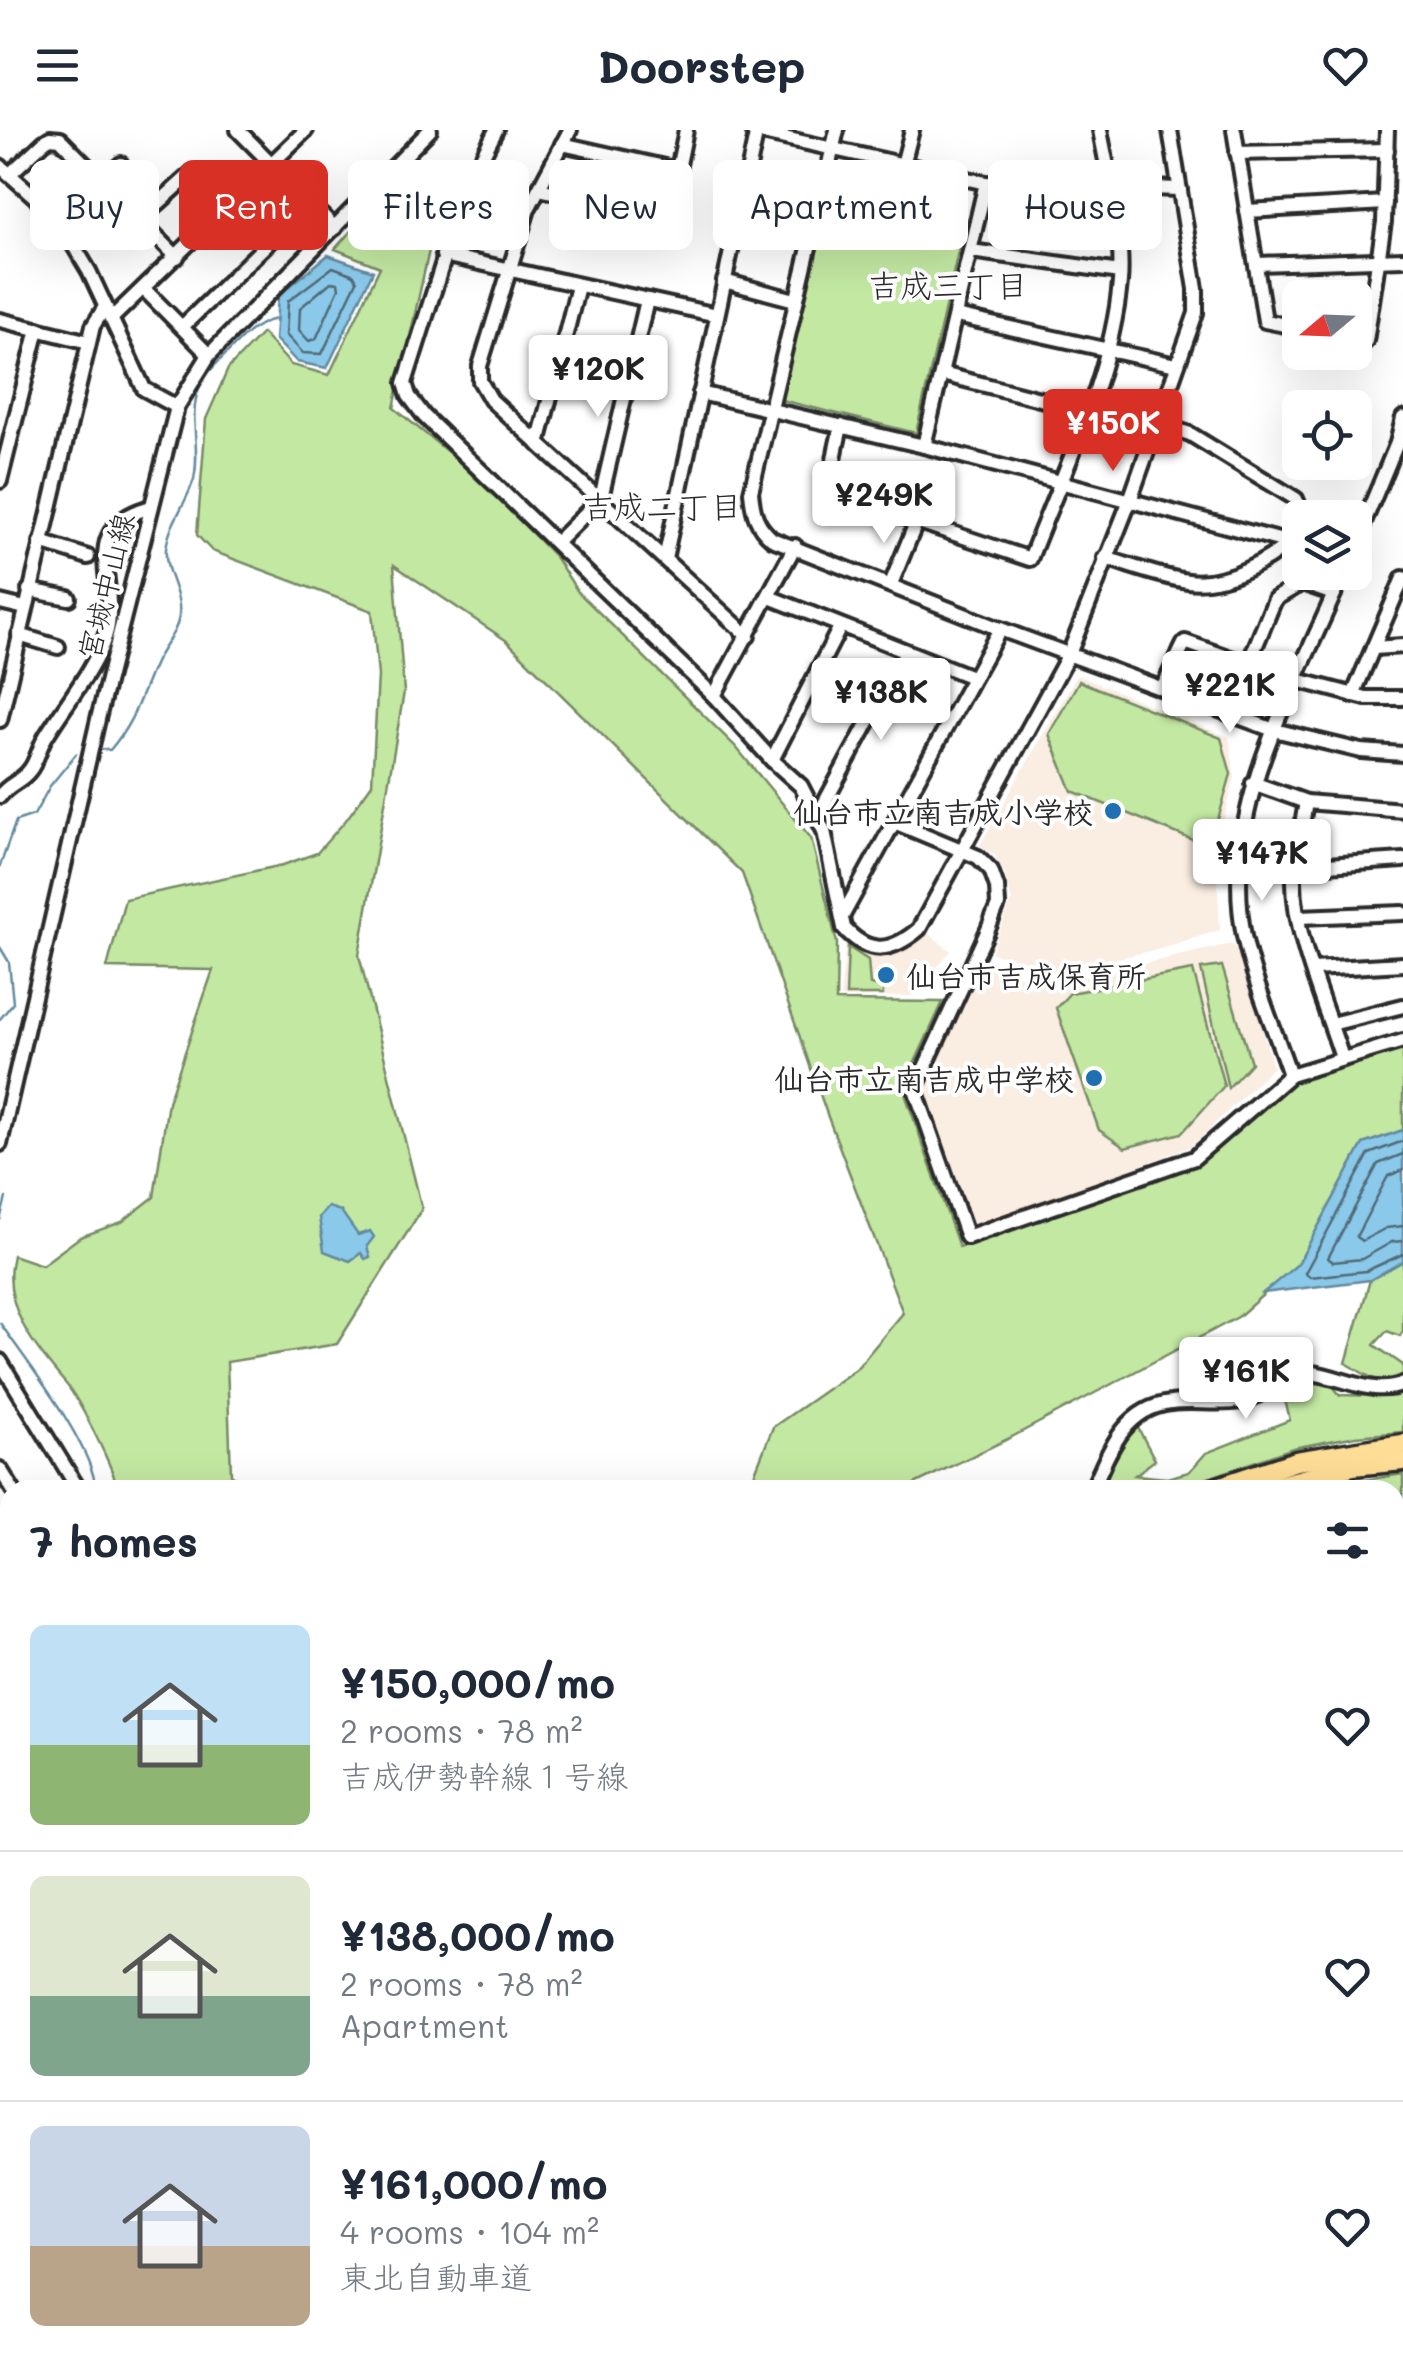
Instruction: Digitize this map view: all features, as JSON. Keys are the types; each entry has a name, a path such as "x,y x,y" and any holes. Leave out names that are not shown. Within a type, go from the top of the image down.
{"highway":[{"path":"1239,1480 1296,1461 1403,1444"},
{"path":"1299,1480 1353,1466 1403,1461"}],"street":[{"path":"238,130 268,160"},
{"path":"276,160 306,130"},
{"name":"宮城中山線","path":"0,1144 6,1091 177,407 209,355 430,130"},
{"path":"496,130 466,189 443,255 405,383 410,396 424,416 802,786 818,815 844,928 872,949 888,949 919,929 1069,654 1130,500 1196,314 1196,289 1170,130"},
{"path":"570,130 528,209 480,366 480,381 487,396 748,636"},
{"path":"680,160 686,130"},
{"path":"665,559 755,130 881,160"},
{"path":"837,130 751,492 753,513 760,528 772,538 1000,629 1274,730 1362,751 1403,754"},
{"path":"904,160 912,130"},
{"path":"1100,130 1106,160"},
{"path":"1234,130 1266,321 1282,324"},
{"path":"1372,306 1385,203 1387,130"},
{"path":"83,160 69,146 50,138 5,170 71,240 144,389 177,407"},
{"path":"562,144 633,160"},
{"path":"1237,153 1387,150"},
{"path":"924,446 986,183 968,179"},
{"path":"159,202 179,184"},
{"path":"1162,189 1180,189"},
{"path":"539,190 549,192"},
{"path":"1248,211 1385,203"},
{"path":"328,221 335,228"},
{"path":"159,238 177,256"},
{"path":"0,720 93,326 144,289 183,250"},
{"path":"182,328 261,250"},
{"path":"841,426 832,478 836,490 844,497 1030,559 1109,350 1120,272 1118,250"},
{"path":"971,251 1120,272"},
{"path":"443,255 716,315"},
{"path":"1257,264 1403,259"},
{"path":"724,281 795,300"},
{"path":"538,444 578,286"},
{"path":"144,289 209,355"},
{"path":"556,543 602,498 646,300"},
{"path":"956,316 1176,365"},
{"path":"0,320 89,342"},
{"path":"0,481 38,330"},
{"path":"942,374 1086,411"},
{"path":"700,393 1282,534"},
{"path":"1372,503 1403,418"},
{"path":"1156,424 1190,434 1296,500"},
{"path":"0,796 28,773 106,636 105,544 111,528 126,516 150,507"},
{"path":"891,584 916,523"},
{"path":"40,542 88,556"},
{"path":"1105,558 1190,581 1241,571 1282,545"},
{"path":"714,696 796,546"},
{"path":"1353,695 1399,595 1403,578"},
{"path":"1162,687 1184,642 1244,663 1252,655 1275,599 1302,583 1334,594"},
{"path":"29,590 69,598"},
{"path":"1290,1075 1244,935 1240,846 1254,784 1274,730 1336,590"},
{"path":"769,598 972,677"},
{"path":"0,602 24,608"},
{"path":"772,760 840,627"},
{"path":"843,915 1000,629"},
{"path":"19,635 58,647"},
{"path":"1373,648 1403,646"},
{"path":"818,815 906,652"},
{"path":"1297,680 1353,695 1403,698"},
{"path":"1254,784 1306,802 1403,810"},
{"path":"1306,802 1294,879 1299,917 1342,1058"},
{"path":"894,822 978,857 991,870 998,905 915,1089 967,1236 1194,1158 1290,1075 1403,1041"},
{"path":"1296,867 1403,860"},
{"path":"1299,917 1403,914"},
{"path":"1314,969 1403,964"},
{"path":"1331,1024 1403,1006"},
{"path":"0,1362 73,1480"},
{"path":"1097,1480 1125,1425 1143,1411 1169,1403 1245,1401 1302,1373 1380,1390 1403,1384"}],"shaded area":[{"name":"仙台市立南吉成小学校","path":"1077,675 1229,737 1235,777 1216,849 1220,930 1160,949 1051,972 1050,967 991,953 1012,901 1004,871 994,855 980,845"},
{"name":"仙台市吉成保育所","path":"925,931 951,951 912,996 840,998 846,941 875,953 898,950"},
{"name":"仙台市立南吉成中学校","path":"1232,944 1241,955 1273,1067 1192,1146 970,1229 921,1090 982,957 1016,975 1053,984"}],"green space":[{"path":"348,234 348,250 429,250 394,408 477,476 556,558 578,592 735,746 811,838 837,943 836,1001 943,1002 903,1088 959,1247 1200,1164 1292,1083 1403,1048 1403,1130 1363,1144 1298,1264 1238,1317 923,1480 752,1480 773,1427 856,1369 903,1313 828,1117 742,873 507,641 394,565 404,692 359,955 422,1209 337,1344 227,1362 231,1474 238,1480 115,1480 79,1405 23,1325 11,1291 13,1255 42,1265 80,1237 122,1222 154,1197 168,1102 213,970 107,968 125,899 283,865 317,853 372,784 378,676 372,611 212,551 197,535 206,419 228,369 262,333 291,365 329,375 380,267 335,249"},
{"path":"815,250 959,250 916,433 781,400"},
{"path":"1079,681 1221,738 1231,774 1210,847 1072,791 1049,734"},
{"path":"848,947 868,960 870,985 883,987 883,995 846,995"},
{"path":"1222,966 1251,1063 1228,1088 1201,969"},
{"path":"1193,970 1224,1086 1182,1133 1125,1148 1099,1130 1056,1008 1070,993"},
{"path":"1403,1261 1403,1331 1400,1336 1387,1331 1374,1345 1403,1365 1403,1374 1381,1381 1346,1363 1370,1280"},
{"path":"1308,1379 1331,1384 1340,1395 1383,1396 1403,1392 1403,1432 1293,1448 1203,1480 1104,1480 1136,1424 1155,1460 1135,1475 1167,1478 1189,1472 1206,1453 1290,1420 1282,1388"},
{"path":"1403,1474 1403,1480 1365,1480"}],"water":[{"path":"328,255 373,271 327,368 297,362 275,339 278,296"},
{"path":"1403,1130 1403,1261 1370,1280 1263,1293 1298,1264 1363,1144"},
{"path":"328,1207 341,1211 358,1235 370,1231 374,1237 367,1246 370,1257 365,1259 361,1253 350,1261 324,1251 319,1217"}],"waterway":[{"path":"103,749 110,750 126,728 178,622 178,599 166,549 194,479 195,410 201,382 242,338 277,319"},
{"path":"0,866 16,821 34,815 50,786 76,754"},
{"path":"0,947 9,962 13,1003 0,1019"},
{"path":"0,1220 6,1198"},
{"path":"0,1323 71,1428 84,1450 94,1480"}],"place":[{"name":"仙台市立南吉成小学校","path":"1113,811"},
{"name":"仙台市吉成保育所","path":"886,975"},
{"name":"仙台市立南吉成中学校","path":"1094,1078"}],"district":[{"name":"吉成三丁目","path":"948,284"},
{"name":"吉成二丁目","path":"662,505"}]}
